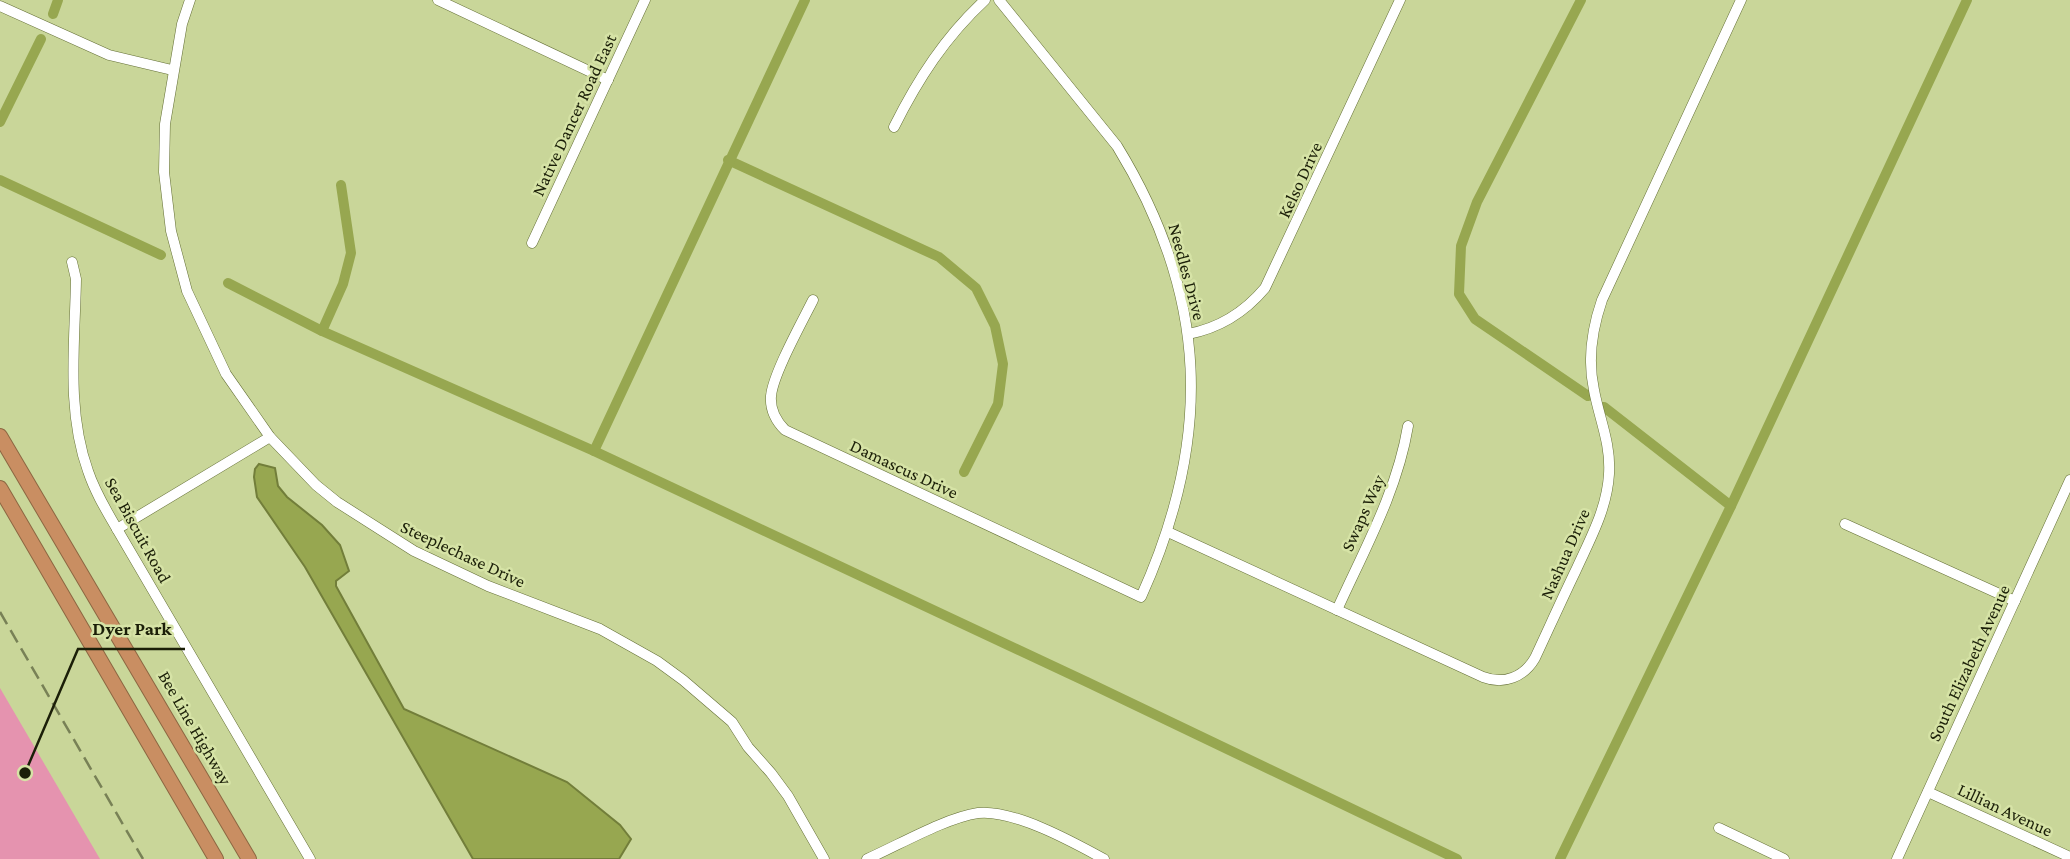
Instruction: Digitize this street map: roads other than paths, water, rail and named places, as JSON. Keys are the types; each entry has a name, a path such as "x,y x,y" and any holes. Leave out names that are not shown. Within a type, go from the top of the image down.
{"highway":[{"name":"Bee Line Highway","path":"0,436 249,859"},
{"path":"0,488 216,859"}],"street":[{"name":"Steeplechase Drive","path":"190,0 182,24 173,70 164,135 164,172 171,231 187,290 226,374 270,437 316,485 394,540 488,586 600,629 648,655 683,680 732,722 748,747 788,796 824,859"},
{"path":"438,0 608,80"},
{"name":"Native Dancer Road East","path":"531,243 645,0"},
{"path":"894,127 909,96 937,51 985,0"},
{"name":"Needles Drive","path":"999,0 1099,122 1133,172 1151,207 1178,283 1188,334 1191,391 1189,434 1184,473 1168,532 1141,597"},
{"name":"Kelso Drive","path":"1188,334 1210,329 1230,320 1254,301 1265,288 1401,0"},
{"name":"Nashua Drive","path":"1168,532 1489,680 1510,679 1522,673 1532,663 1597,524 1606,492 1609,461 1607,442 1593,389 1591,369 1596,319 1602,300 1741,0"},
{"path":"0,6 110,55 173,70"},
{"name":"Sea Biscuit Road","path":"72,262 76,279 73,391 77,432 88,472 117,529 310,859"},
{"name":"Damascus Drive","path":"813,300 772,388 772,408 776,420 785,430 1141,597"},
{"name":"Swaps Way","path":"1337,610 1390,494 1408,426"},
{"path":"117,529 270,437"},
{"name":"South Elizabeth Avenue","path":"1897,859 2070,480"},
{"path":"1845,524 2015,601"},
{"name":"Lillian Avenue","path":"1928,792 2070,857"},
{"path":"867,859 955,820 980,813 993,813 1023,821 1104,859"},
{"path":"1719,828 1784,859"}],"waterway":[{"path":"53,14 58,0"},
{"path":"594,451 805,0"},
{"path":"1581,0 1477,202 1461,246 1459,294 1475,319 1588,396"},
{"path":"1560,859 1731,506 1967,0"},
{"path":"0,122 41,39"},
{"path":"728,160 939,257 976,288 995,326 1003,364 998,404 964,472"},
{"path":"0,180 161,255"},
{"path":"322,331 343,284 351,253 341,185"},
{"path":"228,283 322,331 594,451 1457,859"},
{"path":"1604,407 1731,506"}],"railway":[{"path":"0,612 143,859"}],"place":[{"name":"Dyer Park","path":"25,773"}]}
